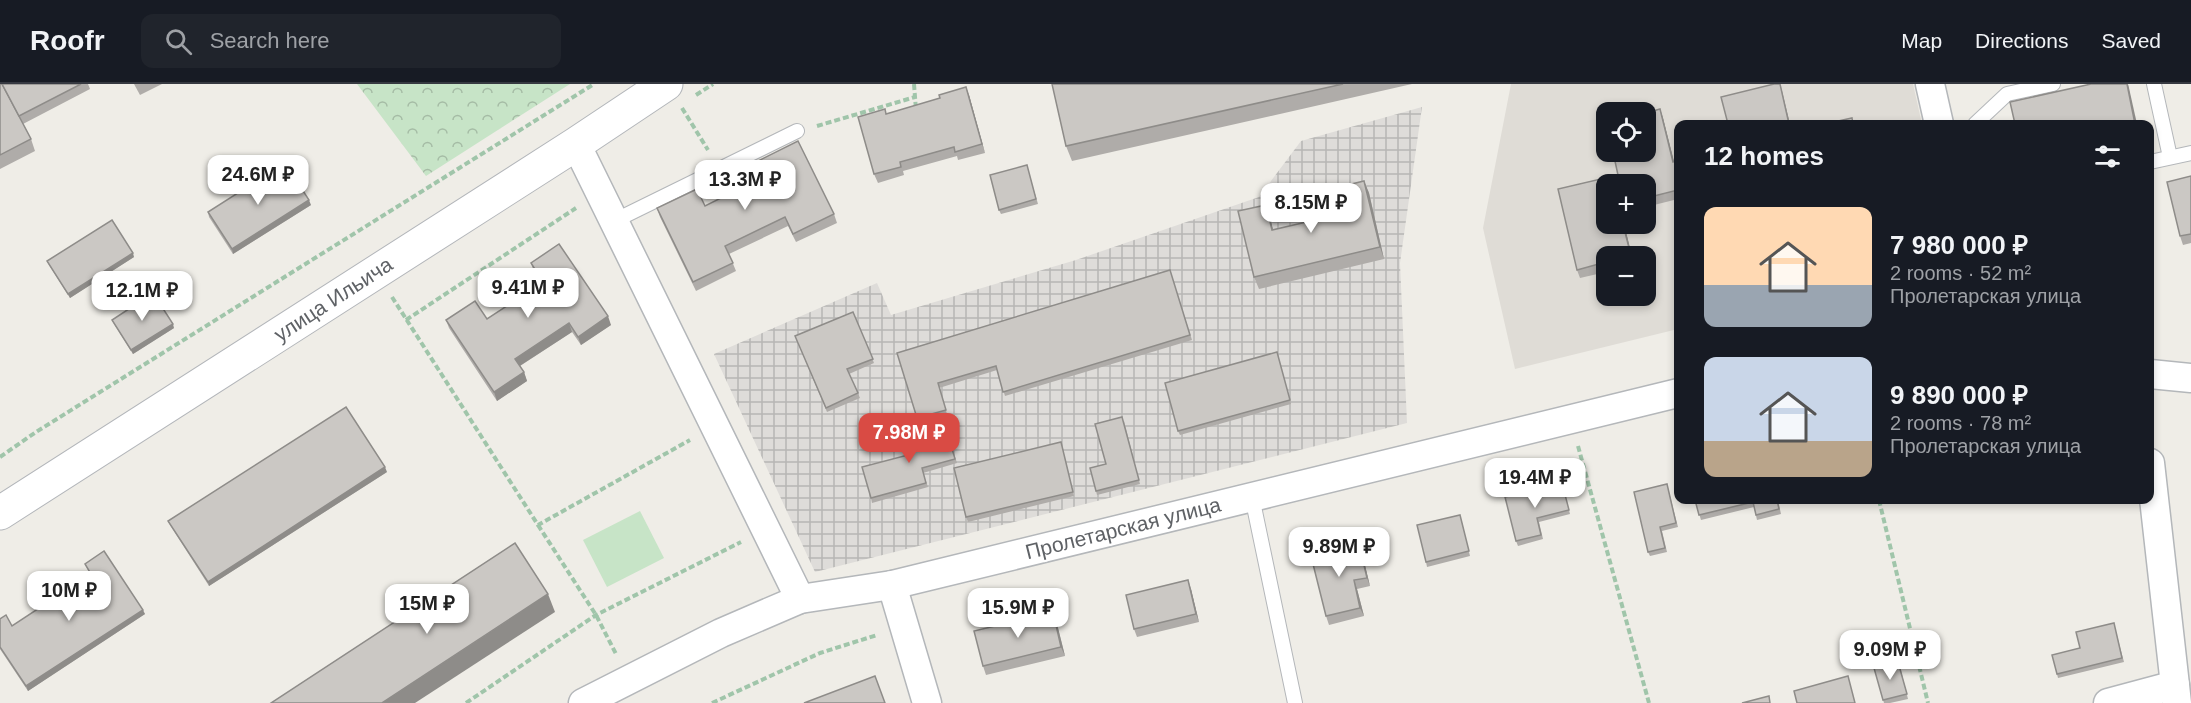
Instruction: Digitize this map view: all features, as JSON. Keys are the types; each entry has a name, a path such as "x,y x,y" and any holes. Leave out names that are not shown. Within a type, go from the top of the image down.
{"main road":[{"name":"улица Ильича","path":"0,513 576,144 674,95"}],"street":[{"path":"1930,84 1938,120"},
{"path":"576,144 800,599"},
{"path":"2154,374 2191,378"},
{"name":"Пролетарская улица","path":"583,703 721,633 800,599 892,585 1674,394"},
{"path":"2108,703 2176,694 2154,499"},
{"path":"892,585 927,703"}],"lane":[{"path":"1979,120 2007,94 2053,84"},
{"path":"2154,84 2170,157"},
{"path":"614,221 797,131"},
{"path":"2154,161 2191,153"},
{"path":"1252,497 1295,703"}],"path":[{"path":"0,457 57,419 594,84"},
{"path":"914,84 916,115"},
{"path":"674,95 720,169"},
{"path":"797,131 915,97"},
{"path":"406,320 600,193"},
{"path":"375,271 596,615 629,680"},
{"path":"1570,419 1649,703"},
{"path":"538,525 715,426"},
{"path":"1880,504 1928,703"},
{"path":"466,703 596,615 766,529"},
{"path":"712,703 820,653 904,626"}],"shaded area":[{"path":"1511,84 1913,84 1921,120 1674,120 1674,330 1515,369 1483,228"},
{"path":"1422,107 1400,263 1407,423 815,572 714,354 877,283 891,315 1076,260 1259,197 1301,141"}],"green space":[{"path":"357,84 570,84 426,176"},
{"path":"640,511 664,558 607,587 583,540"}],"building":[{"path":"0,84 31,139 0,155"},
{"path":"2,84 81,84 19,116"},
{"path":"1052,84 1343,84 1066,146"},
{"path":"1780,84 1788,120 1727,120 1721,97"},
{"path":"2091,84 2127,84 2134,120 2014,120 2010,102"},
{"path":"966,87 982,144 955,152 954,147 900,162 901,167 874,174 858,117 885,109 886,114 940,98 939,95"},
{"path":"1660,109 1674,162 1674,191 1656,196 1656,174 1618,174 1615,162 1656,162 1656,110"},
{"path":"798,141 834,214 793,234 785,217 725,246 733,263 693,282 657,208 697,189 705,206 765,176 758,161"},
{"path":"285,163 309,200 232,249 208,212"},
{"path":"1027,165 1036,199 999,210 990,175"},
{"path":"2191,176 2191,234 2180,236 2167,182"},
{"path":"1596,180 1596,234 1626,234 1628,246 1596,246 1596,265 1577,270 1558,189"},
{"path":"1364,181 1380,247 1254,277 1238,211 1266,205 1272,230 1341,214 1335,188"},
{"path":"112,220 133,253 68,294 47,261"},
{"path":"559,244 608,316 578,337 569,323 515,359 524,372 494,392 446,320 475,301 487,319 543,282 531,263"},
{"path":"1170,270 1190,335 1003,392 996,366 938,383 946,410 917,418 897,353"},
{"path":"153,293 173,324 131,350 112,320"},
{"path":"853,312 873,359 847,369 858,393 826,408 795,336"},
{"path":"1277,352 1290,400 1178,431 1165,383"},
{"path":"346,407 385,467 208,582 168,521"},
{"path":"1122,417 1139,480 1096,491 1090,468 1106,464 1095,424"},
{"path":"946,428 955,459 922,468 926,483 871,498 862,467 908,455 904,440"},
{"path":"1061,442 1073,492 966,517 954,468"},
{"path":"1562,483 1569,510 1537,518 1541,535 1516,541 1505,497"},
{"path":"1667,484 1676,523 1660,527 1665,548 1648,552 1634,492"},
{"path":"1696,504 1745,504 1699,515"},
{"path":"1753,504 1778,504 1779,509 1756,515"},
{"path":"1460,515 1469,551 1426,562 1417,525"},
{"path":"515,543 548,594 382,703 271,703"},
{"path":"1359,544 1367,578 1354,580 1360,608 1326,616 1311,556"},
{"path":"104,551 143,610 26,686 0,647 0,619 6,615 12,626 91,574 85,564"},
{"path":"1188,580 1196,614 1134,629 1126,595"},
{"path":"1053,612 1061,647 983,666 974,631"},
{"path":"2114,623 2122,658 2057,674 2052,655 2080,648 2076,632"},
{"path":"1898,662 1907,694 1883,700 1874,668"},
{"path":"875,676 885,703 804,703"},
{"path":"1848,676 1855,703 1797,703 1794,691"},
{"path":"1769,696 1770,703 1742,703"}]}
